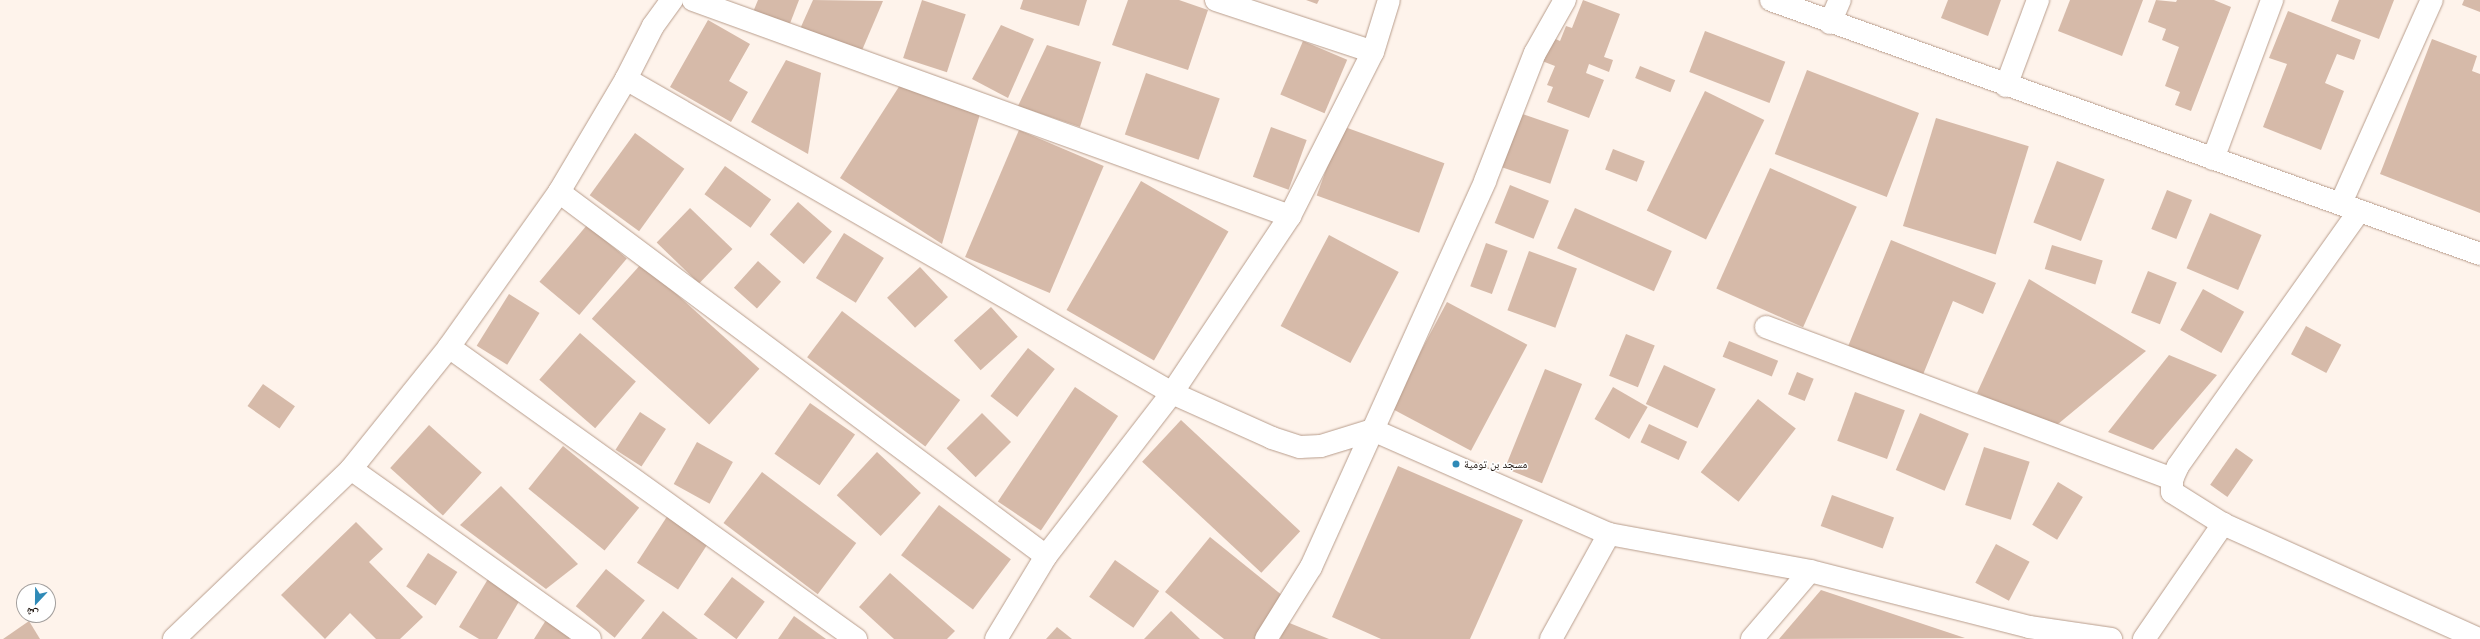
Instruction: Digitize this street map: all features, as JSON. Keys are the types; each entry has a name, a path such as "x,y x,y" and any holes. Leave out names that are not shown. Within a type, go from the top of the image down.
{"street":[{"path":"174,639 351,468 449,347 559,192 626,79 653,26 672,0"},
{"path":"694,0 1290,216"},
{"path":"1216,0 1373,52"},
{"path":"996,639 1046,556 1172,393 1290,216 1373,52 1389,0"},
{"path":"1266,639 1311,567 1485,181 1535,53 1565,0"},
{"path":"1771,0 2006,86 2480,254"},
{"path":"1830,22 1840,0"},
{"path":"2006,86 2038,0"},
{"path":"2213,159 2272,0"},
{"path":"2432,0 2350,207 2178,466 2172,479 2172,492 2223,524 2479,639"},
{"path":"626,79 1172,393 1272,438 1300,447 1321,446 1374,430 1609,534 1810,571 2024,633 2112,639"},
{"path":"559,192 1046,556"},
{"path":"1766,327 1993,414 2090,446 2172,479"},
{"path":"449,347 856,639"},
{"path":"351,468 590,639"},
{"path":"2144,639 2223,524"},
{"path":"1551,639 1609,534"},
{"path":"1752,639 1810,571"}],"building":[{"path":"758,0 799,0 789,26 753,12"},
{"path":"813,0 883,1 860,55 800,29"},
{"path":"922,0 966,14 947,72 903,58"},
{"path":"1023,0 1087,0 1079,26 1020,9"},
{"path":"1128,0 1179,0 1208,10 1188,70 1112,45"},
{"path":"1306,0 1319,0 1317,4"},
{"path":"1583,0 1620,14 1604,57 1613,60 1609,72 1589,64 1586,73 1604,80 1589,118 1547,102 1553,87 1547,85 1555,66 1542,61 1551,37 1560,41 1566,26 1572,28"},
{"path":"1948,0 2001,0 1988,36 1941,18"},
{"path":"2070,0 2143,0 2122,56 2058,31"},
{"path":"2156,0 2176,2 2177,0 2214,0 2231,7 2191,111 2175,105 2180,92 2165,86 2179,47 2162,40 2166,29 2148,22"},
{"path":"2339,0 2394,0 2379,39 2331,21"},
{"path":"2464,0 2480,0 2480,12 2462,5"},
{"path":"2288,11 2361,40 2354,60 2337,54 2325,83 2344,91 2321,150 2263,127 2287,64 2269,58"},
{"path":"708,20 750,44 729,81 748,92 731,122 670,87"},
{"path":"1001,25 1034,39 1008,98 972,79"},
{"path":"1705,31 1785,62 1770,103 1689,72"},
{"path":"2432,39 2477,56 2472,71 2480,74 2480,213 2380,174"},
{"path":"1303,41 1347,60 1325,113 1280,94"},
{"path":"1047,45 1101,62 1080,127 1018,106"},
{"path":"786,60 821,73 808,154 751,122"},
{"path":"1640,66 1675,80 1670,92 1635,78"},
{"path":"1807,70 1919,113 1887,197 1775,154"},
{"path":"1146,73 1220,98 1199,160 1125,134"},
{"path":"902,82 980,114 942,244 840,178"},
{"path":"1705,91 1764,120 1706,239 1647,211"},
{"path":"1514,111 1569,130 1550,184 1495,165"},
{"path":"1936,118 2029,146 1996,254 1903,226"},
{"path":"1342,126 1444,163 1419,233 1317,196"},
{"path":"1271,127 1307,140 1289,190 1253,177"},
{"path":"1019,130 1104,166 1050,293 965,257"},
{"path":"635,133 684,169 639,231 590,195"},
{"path":"1613,149 1645,161 1637,182 1605,170"},
{"path":"2057,161 2105,179 2081,241 2033,223"},
{"path":"725,166 771,200 751,228 704,194"},
{"path":"1770,168 1857,207 1803,327 1716,289"},
{"path":"1141,181 1228,232 1154,361 1066,310"},
{"path":"1510,185 1549,201 1534,239 1495,223"},
{"path":"2167,190 2192,200 2176,239 2151,229"},
{"path":"798,202 832,232 804,264 770,234"},
{"path":"690,208 732,249 699,284 657,243"},
{"path":"1575,208 1672,251 1654,291 1557,248"},
{"path":"2210,213 2262,235 2238,290 2187,268"},
{"path":"587,225 627,258 579,315 539,282"},
{"path":"844,233 884,258 856,303 816,278"},
{"path":"1329,235 1399,272 1350,363 1281,326"},
{"path":"1891,240 1996,283 1983,314 1953,301 1922,377 1847,349"},
{"path":"1486,243 1508,251 1492,294 1470,286"},
{"path":"2052,245 2103,260 2095,284 2045,269"},
{"path":"1529,251 1577,268 1555,328 1507,310"},
{"path":"758,261 781,282 757,308 734,288"},
{"path":"642,263 759,369 709,424 592,319"},
{"path":"920,267 948,297 915,328 887,298"},
{"path":"2148,271 2177,283 2160,324 2131,313"},
{"path":"2029,279 2146,351 2052,429 1977,393"},
{"path":"2203,289 2244,312 2221,353 2180,330"},
{"path":"509,294 540,313 507,365 477,346"},
{"path":"1447,302 1527,345 1471,451 1391,408"},
{"path":"991,307 1018,337 981,370 954,340"},
{"path":"842,311 960,400 925,446 807,357"},
{"path":"2306,326 2341,345 2326,373 2291,354"},
{"path":"580,333 636,382 595,428 539,380"},
{"path":"1626,334 1655,346 1638,387 1609,376"},
{"path":"1729,341 1778,361 1772,377 1723,357"},
{"path":"1028,348 1055,369 1017,417 990,396"},
{"path":"2169,355 2217,375 2153,450 2108,432"},
{"path":"1664,365 1716,389 1697,428 1646,404"},
{"path":"1545,369 1582,384 1542,483 1505,468"},
{"path":"1797,372 1814,379 1805,401 1788,394"},
{"path":"263,384 295,406 279,428 248,406"},
{"path":"1075,387 1118,416 1041,530 998,501"},
{"path":"1613,387 1648,407 1629,439 1594,419"},
{"path":"1855,392 1905,410 1887,459 1837,441"},
{"path":"1758,399 1796,429 1739,502 1701,472"},
{"path":"810,403 855,435 819,485 774,454"},
{"path":"640,412 666,429 641,467 615,450"},
{"path":"982,413 1011,442 976,477 947,448"},
{"path":"1920,413 1969,434 1945,491 1896,470"},
{"path":"1181,420 1300,531 1261,573 1142,462"},
{"path":"1649,424 1687,442 1679,460 1641,442"},
{"path":"429,425 482,473 443,516 390,468"},
{"path":"697,442 733,462 710,504 674,484"},
{"path":"563,446 639,508 605,550 528,489"},
{"path":"1984,447 2030,462 2011,520 1965,505"},
{"path":"2236,448 2253,460 2227,497 2210,485"},
{"path":"877,452 921,493 881,536 837,495"},
{"path":"1398,466 1523,520 1470,639 1381,639 1332,617"},
{"path":"762,472 856,543 818,594 723,523"},
{"path":"2058,482 2083,497 2057,540 2032,525"},
{"path":"501,486 578,564 546,589 460,525"},
{"path":"1832,495 1894,518 1883,549 1821,526"},
{"path":"939,505 1011,559 973,609 901,555"},
{"path":"668,515 709,542 678,589 637,563"},
{"path":"356,522 383,549 369,562 423,617 400,639 376,639 350,613 325,639 281,595"},
{"path":"1210,537 1288,600 1256,639 1224,639 1165,592"},
{"path":"1996,544 2030,562 2009,601 1975,583"},
{"path":"428,553 457,572 436,606 406,587"},
{"path":"1115,560 1159,591 1133,628 1089,597"},
{"path":"606,569 645,600 615,638 576,606"},
{"path":"890,573 955,631 947,639 894,639 859,607"},
{"path":"732,577 765,602 737,639 704,615"},
{"path":"488,579 521,598 497,639 479,639 459,627"},
{"path":"1821,590 1965,638 1779,639"},
{"path":"663,611 698,639 641,639"},
{"path":"1171,611 1200,639 1144,639"},
{"path":"794,616 826,639 778,639"},
{"path":"546,620 571,636 569,639 534,639"},
{"path":"1287,622 1329,639 1280,639"},
{"path":"26,623 30,623 40,639 3,639"},
{"path":"1057,627 1072,639 1046,639"}],"place":[{"name":"مسجد بن تومية","path":"1456,464"}]}
